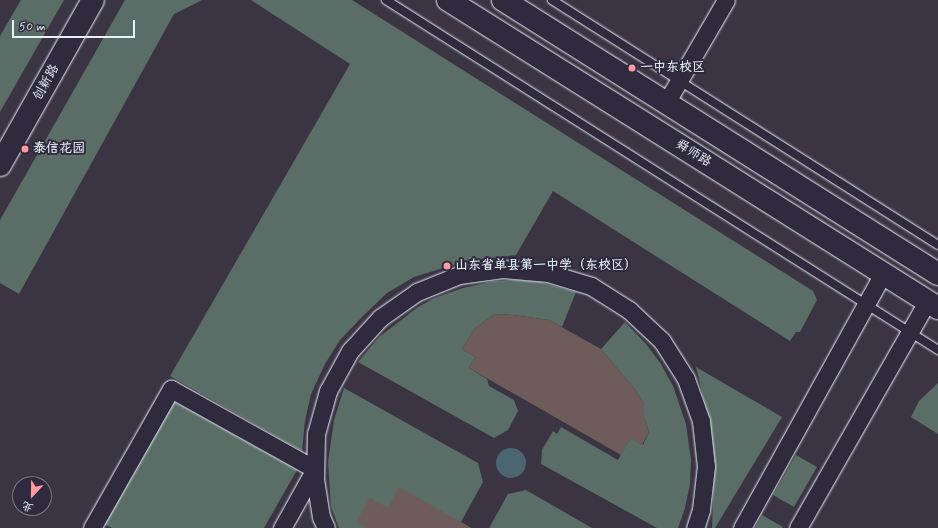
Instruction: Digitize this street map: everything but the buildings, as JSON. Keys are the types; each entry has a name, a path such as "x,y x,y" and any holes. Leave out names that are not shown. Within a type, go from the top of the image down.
{"main road":[{"name":"创新路","path":"0,165 93,0"},
{"name":"舜师路","path":"448,0 933,305"},
{"path":"503,0 938,274"}],"street":[{"path":"666,103 726,0"},
{"path":"326,528 321,517 314,479 316,434 328,391 350,351 380,318 417,292 459,276 503,269 548,273 591,286 630,310 662,341 686,379 701,421 706,466 701,510 695,528"},
{"path":"742,528 883,274"},
{"path":"798,528 933,305"},
{"path":"92,528 171,389 315,469"},
{"path":"282,528 315,469"}],"lane":[{"path":"386,0 938,350"},
{"path":"552,0 938,245"}],"green space":[{"path":"21,0 64,0 0,112 0,36"},
{"path":"125,0 202,0 174,14 19,294 0,283 0,220"},
{"path":"251,0 352,0 813,291 817,300 800,332 796,332 790,341 553,191 516,255 466,261 414,277 387,293 363,316 340,340 325,364 311,394 305,421 302,451 170,376 350,64"},
{"path":"516,280 540,282 576,292 562,327 549,320 495,314 474,329 462,349 475,357 469,368 487,379 489,386 514,400 518,411 508,430 494,438 358,362 379,337 418,307 434,298 463,288 494,281"},
{"path":"625,322 646,344 661,364 673,386 686,424 691,460 690,484 685,508 678,528 657,528 541,464 542,450 553,431 557,434 561,427 618,460 630,438 643,445 649,432 644,417 644,404 637,392 601,349"},
{"path":"696,367 782,417 715,528 712,528 714,470 707,413"},
{"path":"938,383 938,434 911,417 919,401"},
{"path":"344,388 478,463 483,482 461,522 471,528 339,528 331,507 328,462 334,420"},
{"path":"173,401 297,470 264,528 112,528 104,524"},
{"path":"796,455 817,467 794,507 773,495"},
{"path":"526,490 592,528 489,528 508,494"},
{"path":"762,515 783,527 755,528"}],"water":[{"path":"511,448 522,452 526,463 522,474 511,478 500,474 496,463 500,452"}],"place":[{"name":"一中东校区","path":"632,68"},
{"name":"泰信花园","path":"25,149"},
{"name":"山东省单县第一中学（东校区）","path":"447,266"}]}
